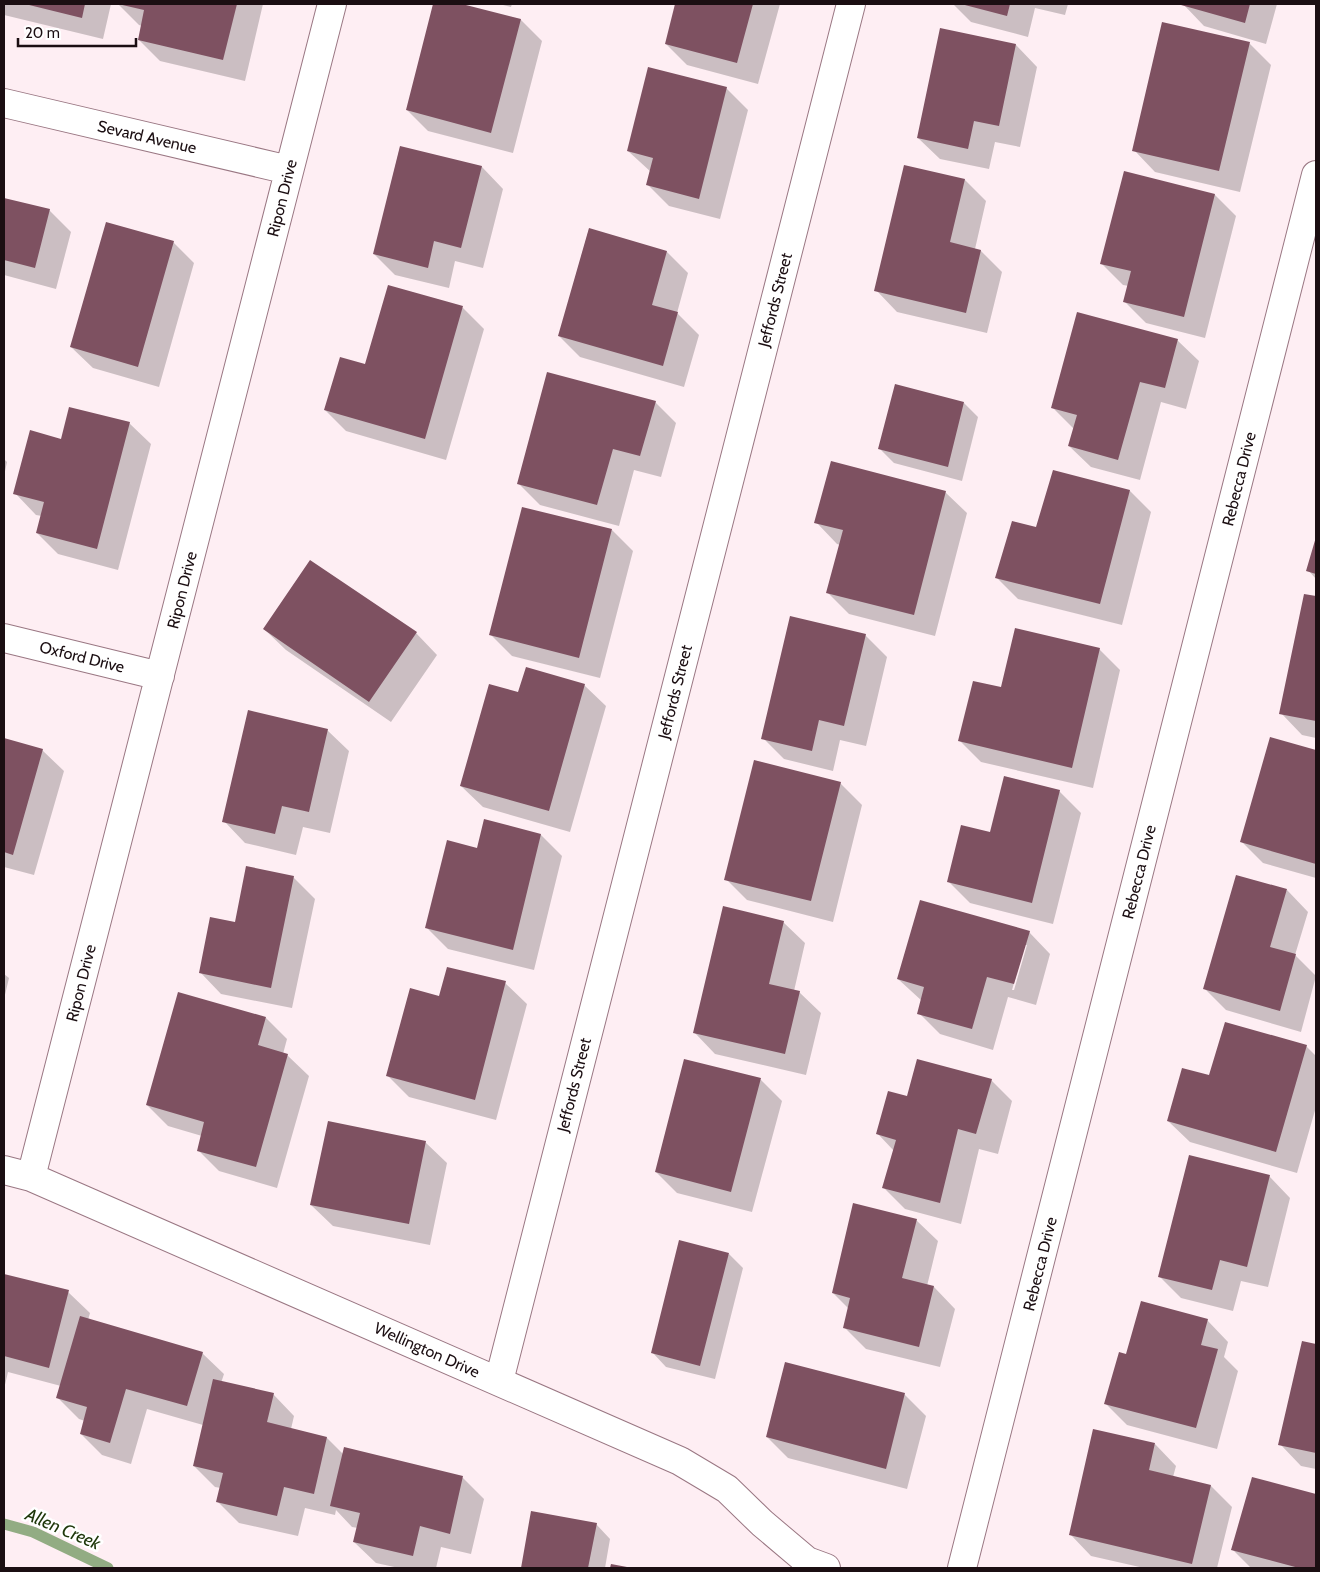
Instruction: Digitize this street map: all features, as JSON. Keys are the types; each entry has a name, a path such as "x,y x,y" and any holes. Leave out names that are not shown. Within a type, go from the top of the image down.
{"street":[{"name":"Ripon Drive","path":"31,1177 332,4"},
{"name":"Jeffords Street","path":"498,1381 851,4"},
{"name":"Sevard Avenue","path":"4,103 289,170"},
{"name":"Rebecca Drive","path":"962,1568 1316,175"},
{"name":"Oxford Drive","path":"4,638 160,676"},
{"name":"Wellington Drive","path":"4,1170 31,1177 680,1461 727,1489 762,1523 807,1561 826,1568"}],"building":[{"path":"25,4 85,4 82,18"},
{"path":"118,4 237,4 223,60 138,40 144,10"},
{"path":"433,4 462,4 521,19 491,133 406,110"},
{"path":"675,4 753,4 737,63 665,44"},
{"path":"961,4 1010,4 1007,16"},
{"path":"1182,4 1250,4 1245,23"},
{"path":"1162,22 1250,42 1219,171 1132,151"},
{"path":"940,28 1016,44 999,126 974,121 968,149 917,138"},
{"path":"648,67 727,87 699,199 646,185 653,158 627,151"},
{"path":"400,146 482,166 461,248 434,241 428,268 373,254"},
{"path":"904,165 965,179 950,242 981,250 966,313 874,291"},
{"path":"1124,171 1215,194 1184,317 1123,302 1131,271 1100,264"},
{"path":"4,198 50,209 35,268 4,260"},
{"path":"106,222 174,241 138,367 70,347"},
{"path":"589,228 667,251 652,305 678,312 663,366 558,336"},
{"path":"388,285 463,306 425,439 324,410 340,357 365,364"},
{"path":"1077,312 1178,339 1165,388 1140,382 1118,460 1068,446 1077,415 1051,408"},
{"path":"547,372 656,401 640,456 613,449 597,505 517,484"},
{"path":"895,384 964,402 948,467 878,449"},
{"path":"69,407 130,422 97,549 36,533 44,502 13,494 30,430 61,439"},
{"path":"831,461 946,491 914,615 826,593 843,530 814,523"},
{"path":"1053,470 1130,490 1100,604 995,578 1012,521 1036,527"},
{"path":"522,507 612,529 579,658 489,635"},
{"path":"1316,537 1316,574 1306,571"},
{"path":"310,560 417,632 369,702 263,629"},
{"path":"1304,594 1316,596 1316,721 1279,714"},
{"path":"790,616 866,634 844,726 819,720 812,751 761,739"},
{"path":"1015,628 1100,648 1072,768 958,741 973,681 1001,687"},
{"path":"526,667 585,684 549,811 460,786 489,684 518,692"},
{"path":"248,710 328,729 309,812 282,806 275,834 222,822"},
{"path":"1270,737 1316,750 1316,864 1240,842"},
{"path":"4,738 43,749 13,855 4,852"},
{"path":"754,760 841,782 811,901 724,880"},
{"path":"1004,776 1060,790 1032,903 947,882 961,825 990,832"},
{"path":"484,819 541,834 513,950 425,928 447,840 477,848"},
{"path":"246,866 294,876 271,988 199,973 210,917 235,922"},
{"path":"1236,875 1287,889 1270,947 1296,954 1280,1011 1203,989"},
{"path":"920,900 1030,931 1014,984 987,977 972,1029 917,1014 924,987 897,979"},
{"path":"723,906 784,921 769,984 800,991 785,1054 693,1033"},
{"path":"447,967 506,981 475,1100 386,1076 410,988 439,996"},
{"path":"178,992 266,1017 258,1045 288,1054 256,1167 197,1151 204,1122 146,1105"},
{"path":"1225,1022 1307,1045 1276,1152 1167,1121 1182,1068 1209,1075"},
{"path":"684,1059 761,1078 731,1192 655,1172"},
{"path":"917,1059 992,1079 976,1134 958,1129 940,1203 882,1188 896,1140 876,1134 888,1091 907,1096"},
{"path":"328,1121 426,1141 409,1224 310,1205"},
{"path":"1189,1155 1270,1175 1247,1267 1220,1260 1212,1290 1158,1277"},
{"path":"853,1203 917,1219 902,1278 934,1286 919,1347 843,1328 850,1298 832,1293"},
{"path":"679,1240 729,1253 700,1366 651,1353"},
{"path":"4,1274 69,1290 49,1368 4,1356"},
{"path":"1141,1301 1208,1319 1201,1345 1218,1349 1196,1428 1104,1404 1119,1352 1126,1354"},
{"path":"80,1316 203,1352 187,1406 126,1389 110,1443 80,1434 87,1407 56,1398"},
{"path":"1302,1341 1316,1344 1316,1453 1278,1445"},
{"path":"785,1362 905,1393 886,1469 766,1437"},
{"path":"213,1379 274,1393 267,1422 327,1437 314,1494 284,1487 277,1516 216,1502 223,1473 193,1466"},
{"path":"1093,1429 1155,1443 1149,1470 1211,1485 1192,1564 1069,1535"},
{"path":"344,1447 463,1476 450,1534 420,1526 413,1556 353,1542 360,1513 330,1506"},
{"path":"1252,1477 1316,1494 1316,1568 1299,1568 1231,1550"},
{"path":"531,1511 597,1523 588,1568 521,1568"},
{"path":"611,1564 627,1567 627,1568 610,1568"}],"waterway":[{"name":"Allen Creek","path":"4,1524 33,1532 108,1568"}]}
